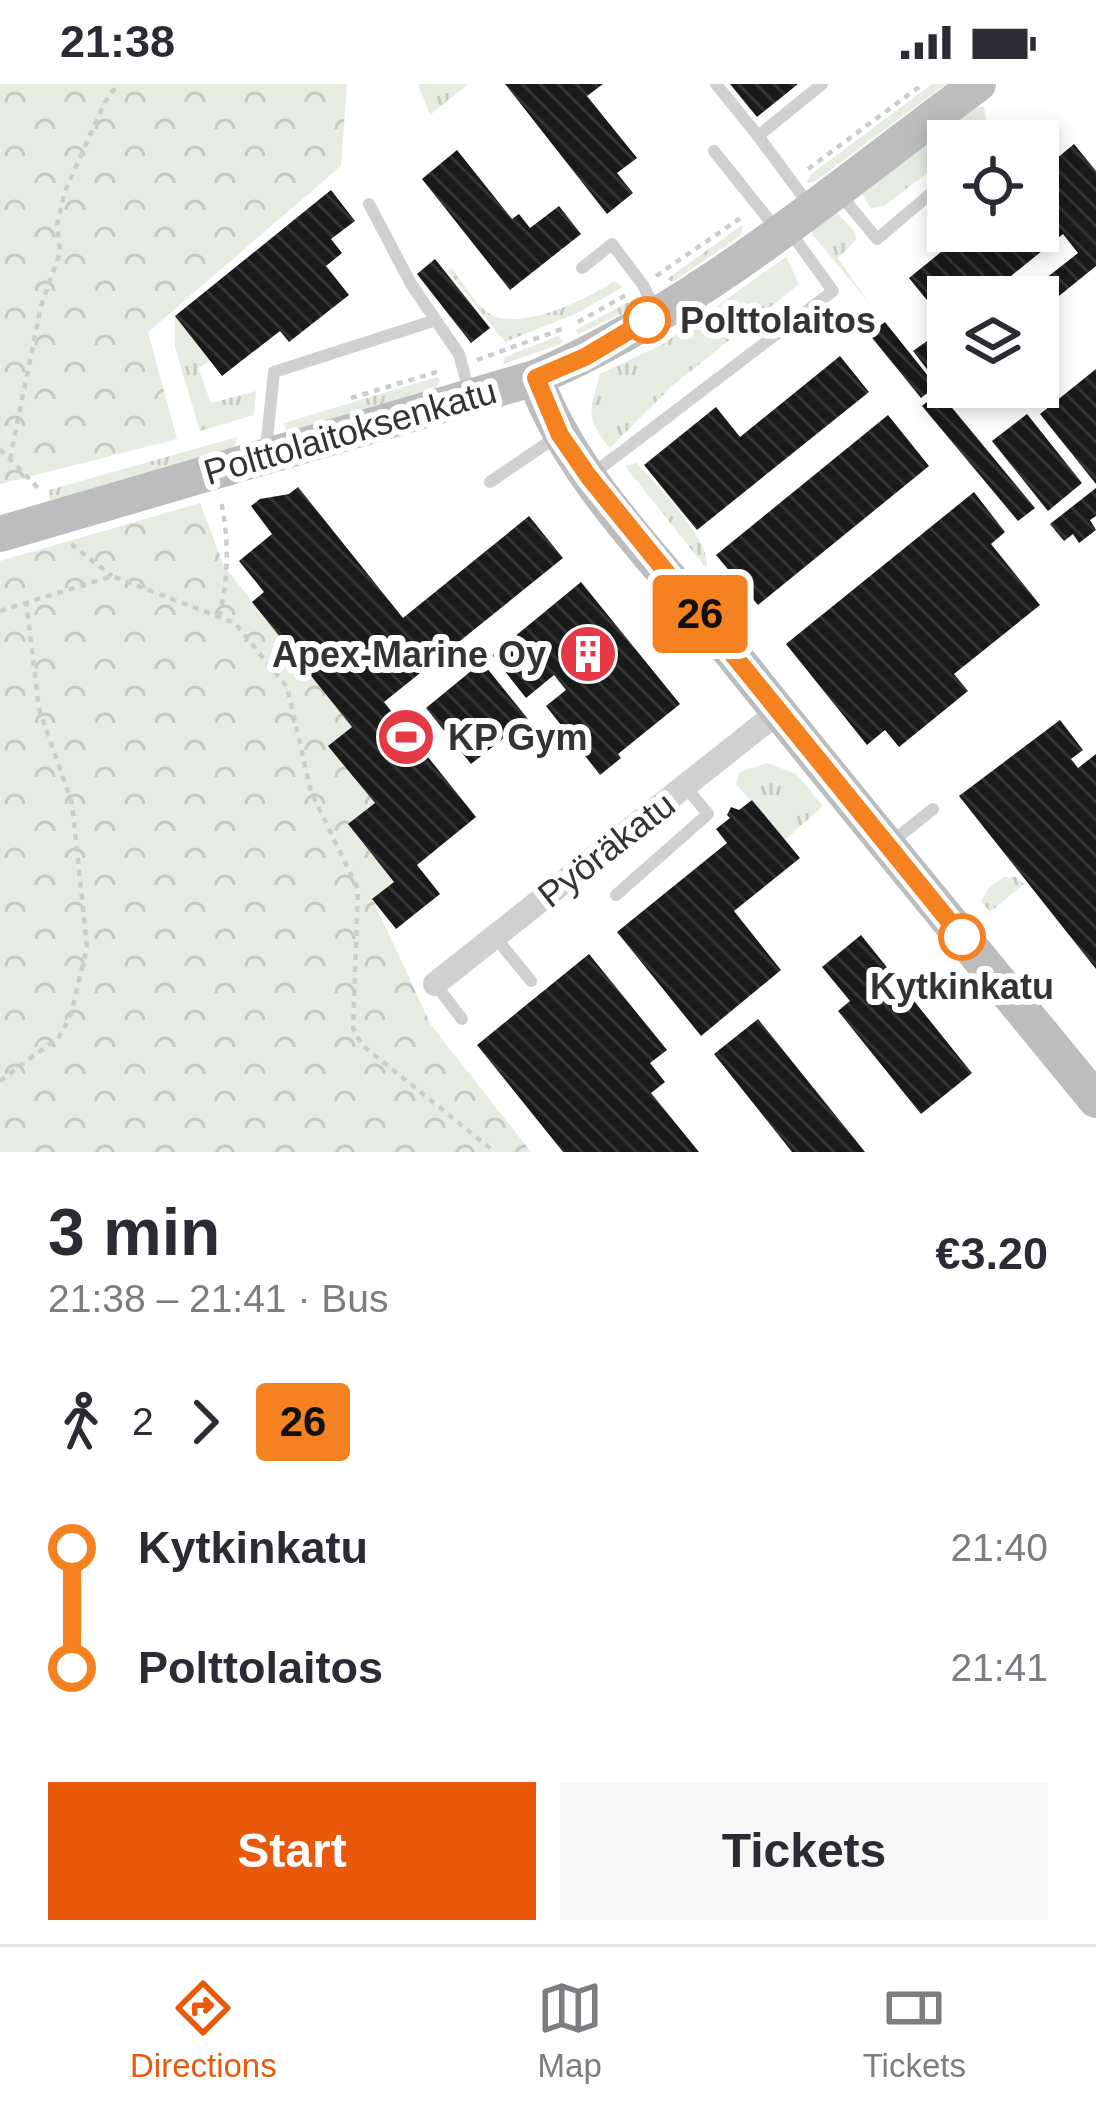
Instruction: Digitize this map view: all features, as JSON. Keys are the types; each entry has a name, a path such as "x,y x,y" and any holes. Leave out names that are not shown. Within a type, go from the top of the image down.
{"street":[{"name":"Polttolaitoksenkatu","path":"0,534 47,504 216,470 466,381 536,378 585,357 650,300 722,275 793,206 978,84"},
{"path":"536,378 560,435 589,477 1096,1100"},
{"name":"Pyöräkatu","path":"435,984 777,713"}],"lane":[{"path":"589,477 833,291 758,136 716,84"},
{"path":"758,136 822,84"},
{"path":"714,151 793,206 877,239 927,196"},
{"path":"369,204 466,381"},
{"path":"582,268 612,244 650,300"},
{"path":"266,456 274,372 436,320"},
{"path":"490,482 560,435"},
{"path":"616,895 708,814 685,786"},
{"path":"887,846 933,809"},
{"path":"495,937 531,981"},
{"path":"435,984 462,1019"}],"path":[{"path":"10,459 41,306 60,252 57,225 64,191 105,101 118,84"},
{"path":"334,403 466,381 569,327 650,300 934,116"},
{"path":"0,449 47,504 66,540 112,576 236,623 287,687 311,792 358,889 352,1028 362,1045 393,1072 495,1152"},
{"path":"216,470 229,540 219,617"},
{"path":"20,496 47,504"},
{"path":"0,611 112,576"},
{"path":"0,1081 59,1037 70,1013 86,947 72,803 39,709 26,601"}],"green space":[{"path":"0,84 347,84 341,166 148,332 177,439 0,484"},
{"path":"418,84 468,84 430,115"},
{"path":"932,84 946,84 807,183 810,175"},
{"path":"984,107 986,120 956,120"},
{"path":"927,144 927,173 884,206 870,208 861,192"},
{"path":"837,213 855,232 856,240 838,258 869,303 813,235 811,227"},
{"path":"742,225 737,238 673,282 667,279"},
{"path":"786,257 799,284 671,387 610,448 593,421 600,374 663,344"},
{"path":"452,268 478,304 501,318 553,311 614,281 623,287 575,314 505,342 448,271"},
{"path":"634,299 634,308 578,334 576,330"},
{"path":"175,316 210,361 198,368 211,403 256,391 254,415 200,431 175,347"},
{"path":"558,336 563,341 560,344 503,364 505,357"},
{"path":"437,377 441,380 434,390 286,430 284,423"},
{"path":"237,437 235,448 53,503 49,498 49,490"},
{"path":"637,463 692,529 706,556 706,568 625,466"},
{"path":"200,503 224,566 352,727 329,746 375,803 348,825 394,882 373,900 431,1025 531,1152 0,1152 0,561"},
{"path":"768,763 796,774 823,806 785,840 736,784 740,772"},
{"path":"1004,877 1016,877 1024,884 990,912 981,901 989,887"}],"building":[{"path":"505,84 603,84 587,96 637,158 617,173 633,193 607,214"},
{"path":"730,84 798,84 757,117"},
{"path":"1074,144 1096,171 1096,266 1059,296 1059,276 1049,276 1078,253 1063,234 1059,237 1059,156"},
{"path":"457,150 512,219 519,214 530,228 559,206 581,234 510,290 422,179"},
{"path":"331,190 355,221 331,239 342,253 326,266 349,295 289,342 280,331 222,376 175,316"},
{"path":"941,252 1041,252 1011,276 927,276 927,300 909,278"},
{"path":"435,259 490,328 471,343 417,274"},
{"path":"885,322 927,375 927,393 921,398 869,334"},
{"path":"927,341 927,369 913,351"},
{"path":"840,356 869,392 697,530 644,465 716,407 740,437"},
{"path":"1096,369 1096,484 1040,414 1059,408 1059,399"},
{"path":"927,402 927,408 952,408 1035,508 1018,521 922,406"},
{"path":"1027,414 1082,483 1048,511 992,441"},
{"path":"888,415 929,466 758,605 716,555"},
{"path":"298,487 403,618 529,516 563,558 384,702 476,817 417,865 440,894 396,929 372,899 394,882 348,824 375,803 328,746 352,727 252,602 264,592 239,561 272,534 251,506"},
{"path":"1096,488 1096,516 1090,520 1096,530 1079,543 1073,534 1064,541 1050,524"},
{"path":"974,492 1005,532 991,544 1040,605 954,674 968,691 899,747 885,730 867,745 786,644"},
{"name":"Apex-Marine Oy","path":"581,582 680,704 618,754 621,758 600,775 546,706 566,690 554,675 526,698 492,655"},
{"path":"482,662 528,719 471,764 426,708"},
{"path":"1060,720 1083,750 1071,759 1078,768 1096,754 1096,969 959,796"},
{"path":"752,800 800,858 734,911 781,970 701,1036 617,932 727,843 716,829 730,818 731,807 739,810"},
{"path":"861,935 972,1073 921,1114 838,1011 850,1001 822,967"},
{"path":"589,954 667,1050 650,1063 665,1082 651,1093 699,1152 563,1152 477,1045"},
{"path":"758,1019 865,1152 792,1152 714,1054"}],"bus line":[{"name":"26","path":"647,320 585,357 536,378 560,435 777,713 962,937"}],"place":[{"name":"Polttolaitos","path":"647,320"},
{"name":"Apex-Marine Oy","path":"588,654"},
{"name":"KP Gym","path":"406,737"},
{"name":"Kytkinkatu","path":"962,937"}]}
